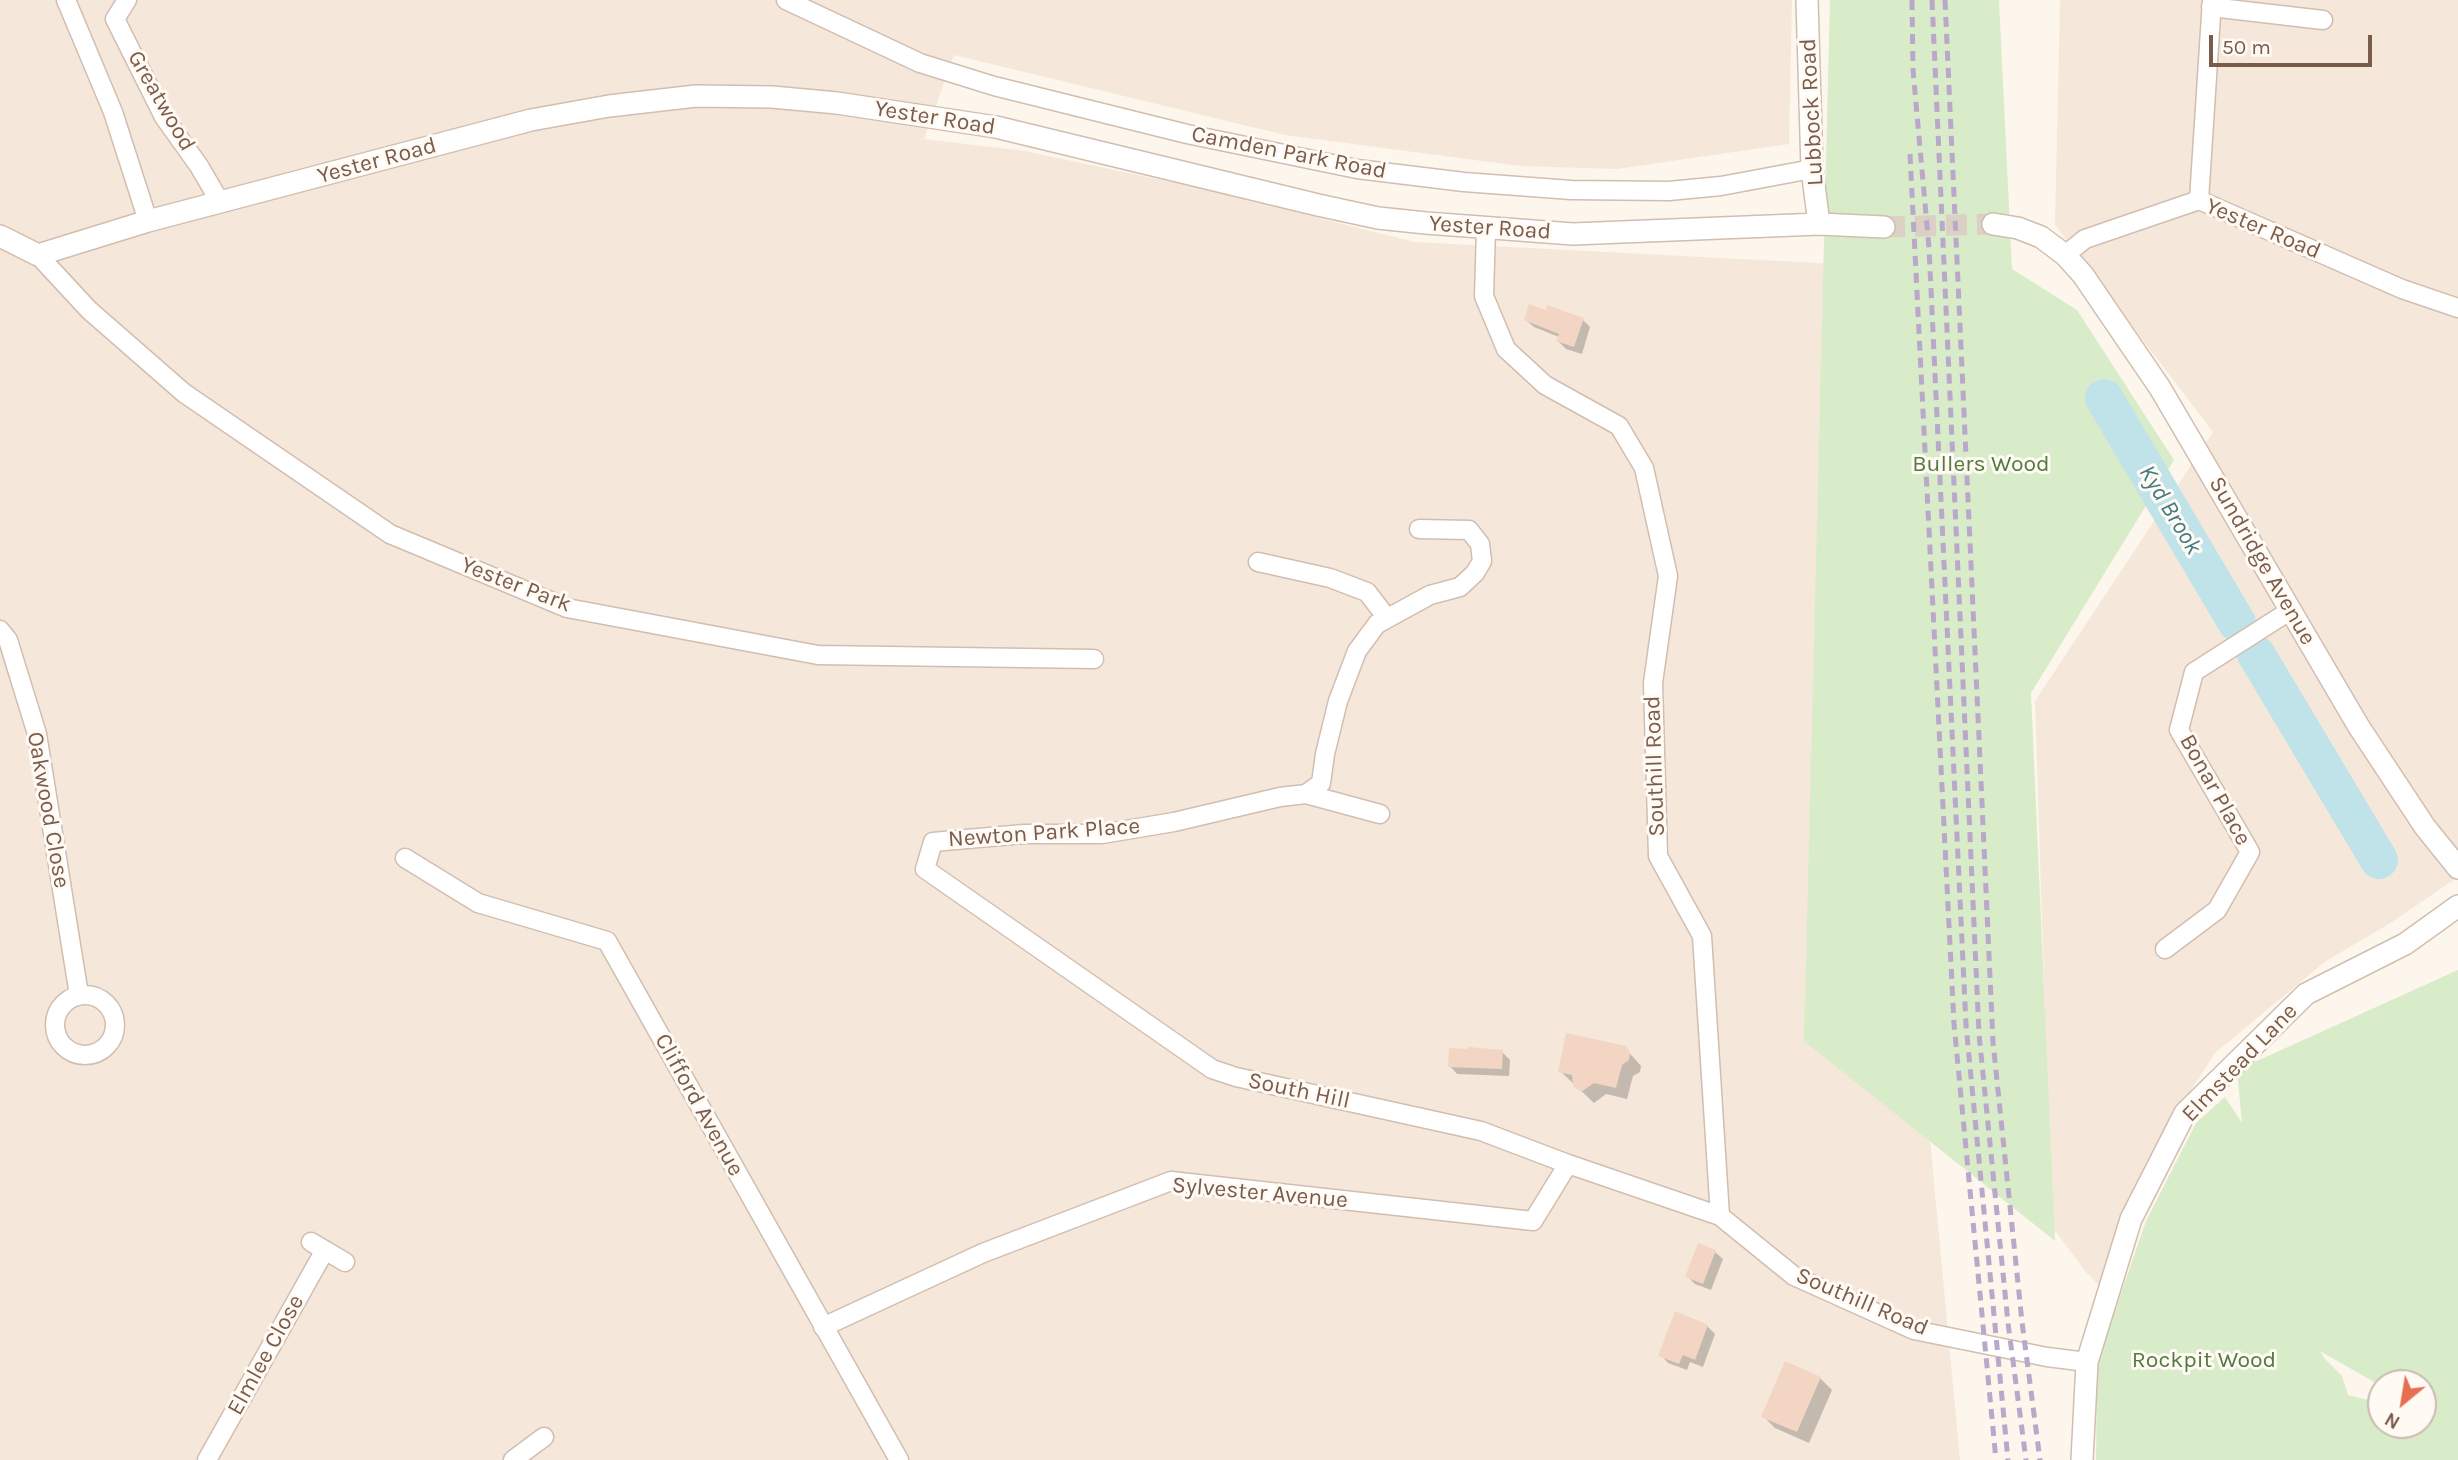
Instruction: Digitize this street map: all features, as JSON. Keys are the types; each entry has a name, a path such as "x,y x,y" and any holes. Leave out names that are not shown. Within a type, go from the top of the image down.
{"street":[{"path":"66,0 113,112 148,221"},
{"name":"Greatwood","path":"127,0 115,19 164,117 199,166 220,202"},
{"name":"Camden Park Road","path":"786,0 920,63 994,86 1187,134 1357,169 1464,182 1557,189 1669,191 1721,186 1812,169"},
{"name":"Lubbock Road","path":"1807,0 1812,169 1819,224"},
{"path":"2199,200 2212,4 2323,20"},
{"name":"Yester Road","path":"38,255 148,221 531,120 609,106 696,96 772,97 837,103 996,127 1378,218 1486,229 1573,234 1819,224 1884,227"},
{"name":"Yester Road","path":"2066,255 2085,239 2199,200 2402,289 2458,308"},
{"path":"1993,223 2018,228 2041,237 2066,255"},
{"name":"Southill Road","path":"1486,229 1484,296 1506,349 1545,385 1619,426 1644,468 1668,576 1653,683 1658,856 1702,936 1720,1216 1794,1276 1914,1330 2047,1357 2087,1362"},
{"path":"0,236 38,255"},
{"name":"Yester Park","path":"38,255 89,310 184,393 390,534 566,608 818,655 1094,659"},
{"name":"Sundridge Avenue","path":"2066,255 2083,275 2160,388 2359,727 2425,827 2458,868"},
{"path":"1306,794 1321,783 1338,701 1357,651 1377,624 1430,595 1460,587 1475,573 1482,561 1480,544 1469,530 1419,530"},
{"path":"1258,562 1331,578 1367,592 1387,618"},
{"name":"Bonar Place","path":"2165,949 2217,909 2250,852 2179,730 2194,672 2291,610"},
{"name":"Oakwood Close","path":"0,629 8,640 37,734 79,995"},
{"name":"Newton Park Place","path":"925,869 933,842 1024,834 1102,834 1174,822 1280,797 1306,794 1380,814"},
{"name":"Clifford Avenue","path":"404,858 478,903 607,941 899,1460"},
{"name":"South Hill","path":"925,869 1212,1069 1236,1077 1481,1131 1720,1216"},
{"name":"Elmstead Lane","path":"2082,1460 2087,1362 2131,1219 2185,1113 2305,994 2404,944 2458,906"},
{"name":"Sylvester Avenue","path":"823,1327 983,1253 1171,1181 1533,1221 1568,1164"},
{"name":"Elmlee Close","path":"207,1460 318,1246 345,1262"},
{"path":"515,1460 544,1437"}],"shaded area":[{"path":"0,0 1792,0 1789,144 1617,169 1520,166 1285,135 954,55 924,139 1025,151 1199,188 1415,242 1856,265 1887,679 1960,1460 0,1460"},
{"path":"2060,0 2458,0 2458,877 2389,924 2326,961 2215,1053 2164,1132 2116,1238 2099,1285 2085,1271 2039,1209 2045,1016 2035,701 2213,432 2055,225"}],"green space":[{"name":"Bullers Wood","path":"1830,0 1999,0 2012,269 2077,310 2174,460 2031,693 2055,1241 1804,1041"},
{"name":"Rockpit Wood","path":"2458,970 2458,1460 2096,1460 2097,1363 2146,1221 2196,1123 2225,1097 2242,1123 2237,1070"}],"building":[{"path":"1529,304 1546,310 1547,305 1584,318 1574,347 1556,341 1559,334 1524,320"},
{"path":"1566,1033 1626,1046 1630,1052 1629,1060 1622,1065 1616,1088 1594,1083 1581,1092 1573,1086 1572,1075 1558,1072"},
{"path":"1449,1048 1503,1050 1502,1069 1448,1067"},
{"path":"1698,1243 1716,1250 1703,1284 1685,1277"},
{"path":"1675,1311 1708,1325 1695,1360 1683,1355 1679,1364 1658,1356"},
{"path":"1785,1361 1821,1377 1797,1432 1761,1417"}],"waterway":[{"name":"Kyd Brook","path":"2104,398 2237,623"},
{"name":"Kyd Brook","path":"2256,654 2379,860"}],"tunnel":[{"path":"1884,227 1993,224"}],"railway":[{"path":"1912,0 1913,70 1929,248 1966,1025 2008,1460"},
{"path":"1932,0 1979,1034 2008,1323 2026,1460"},
{"path":"1945,0 1993,1042 2022,1322 2040,1460"},
{"path":"1910,154 1954,1024 1996,1460"}]}
